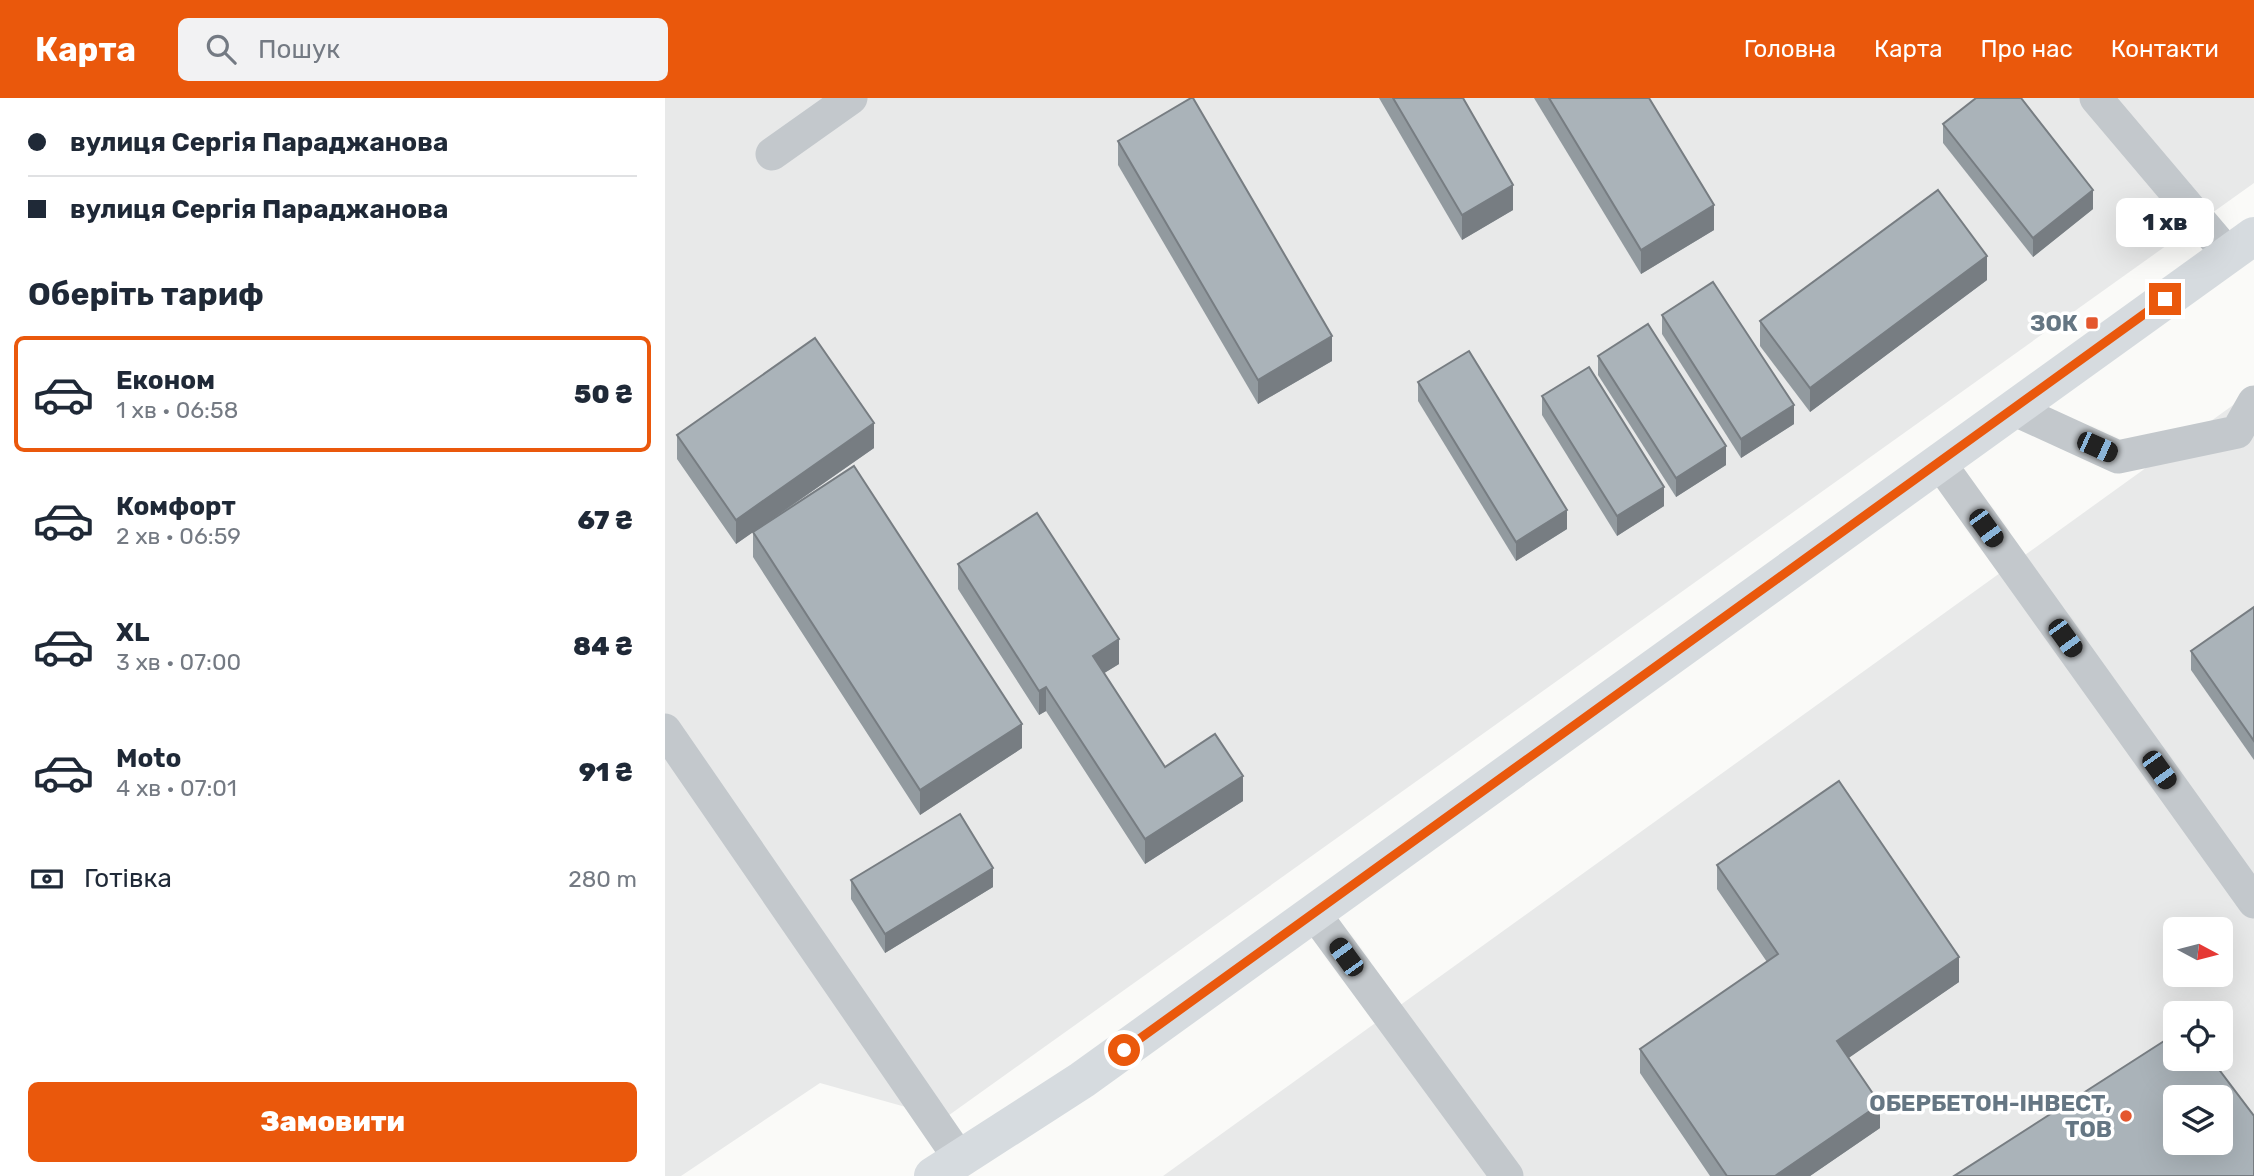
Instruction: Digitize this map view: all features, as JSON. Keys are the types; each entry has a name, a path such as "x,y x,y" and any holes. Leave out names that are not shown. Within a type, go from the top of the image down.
{"main road":[{"path":"947,1168 1082,1080 2241,245"}],"lane":[{"path":"772,154 851,98"},
{"path":"2096,98 2241,245"},
{"path":"2013,410 2118,457 2237,432 2254,402"},
{"path":"1939,463 2254,902"},
{"path":"665,730 947,1168"},
{"path":"1314,913 1507,1176"}],"shaded area":[{"path":"665,98 2254,98 2254,183 945,1118 820,1083 681,1176 665,1176"},
{"path":"2254,390 2254,1176 1163,1176"}],"building":[{"path":"1191,98 1332,336 1258,380 1118,141"},
{"path":"1393,98 1463,98 1513,185 1462,215"},
{"path":"1549,98 1649,98 1714,205 1641,250"},
{"path":"1976,98 2021,98 2093,190 2033,238 1943,124"},
{"path":"1938,190 1987,256 1810,388 1760,321"},
{"path":"1713,282 1794,405 1741,439 1662,315"},
{"path":"1648,324 1726,446 1676,478 1598,356"},
{"path":"815,338 874,423 736,520 677,435"},
{"path":"1469,351 1567,510 1516,542 1418,382"},
{"path":"1589,367 1664,487 1617,516 1542,396"},
{"path":"854,466 1022,724 920,790 753,532"},
{"path":"1037,513 1119,639 1093,656 1165,767 1215,734 1243,776 1145,839 1046,687 1039,691 958,564"},
{"path":"2254,607 2254,741 2191,651"},
{"path":"1839,781 1959,957 1837,1041 1880,1104 1775,1176 1727,1176 1640,1049 1778,954 1717,865"},
{"path":"960,814 993,868 885,934 851,880"},
{"name":"ОБЕРБЕТОН-ІНВЕСТ, ТОВ","path":"2163,1042 2163,1071 2220,1071 2231,1085 2163,1085 2163,1155 2233,1155 2233,1088 2254,1116 2254,1176 1954,1176"}],"place":[{"name":"ЗОК","path":"2092,323"},
{"name":"ОБЕРБЕТОН-ІНВЕСТ, ТОВ","path":"2126,1116"}],"route":[{"path":"1124,1050 2165,299"}]}
